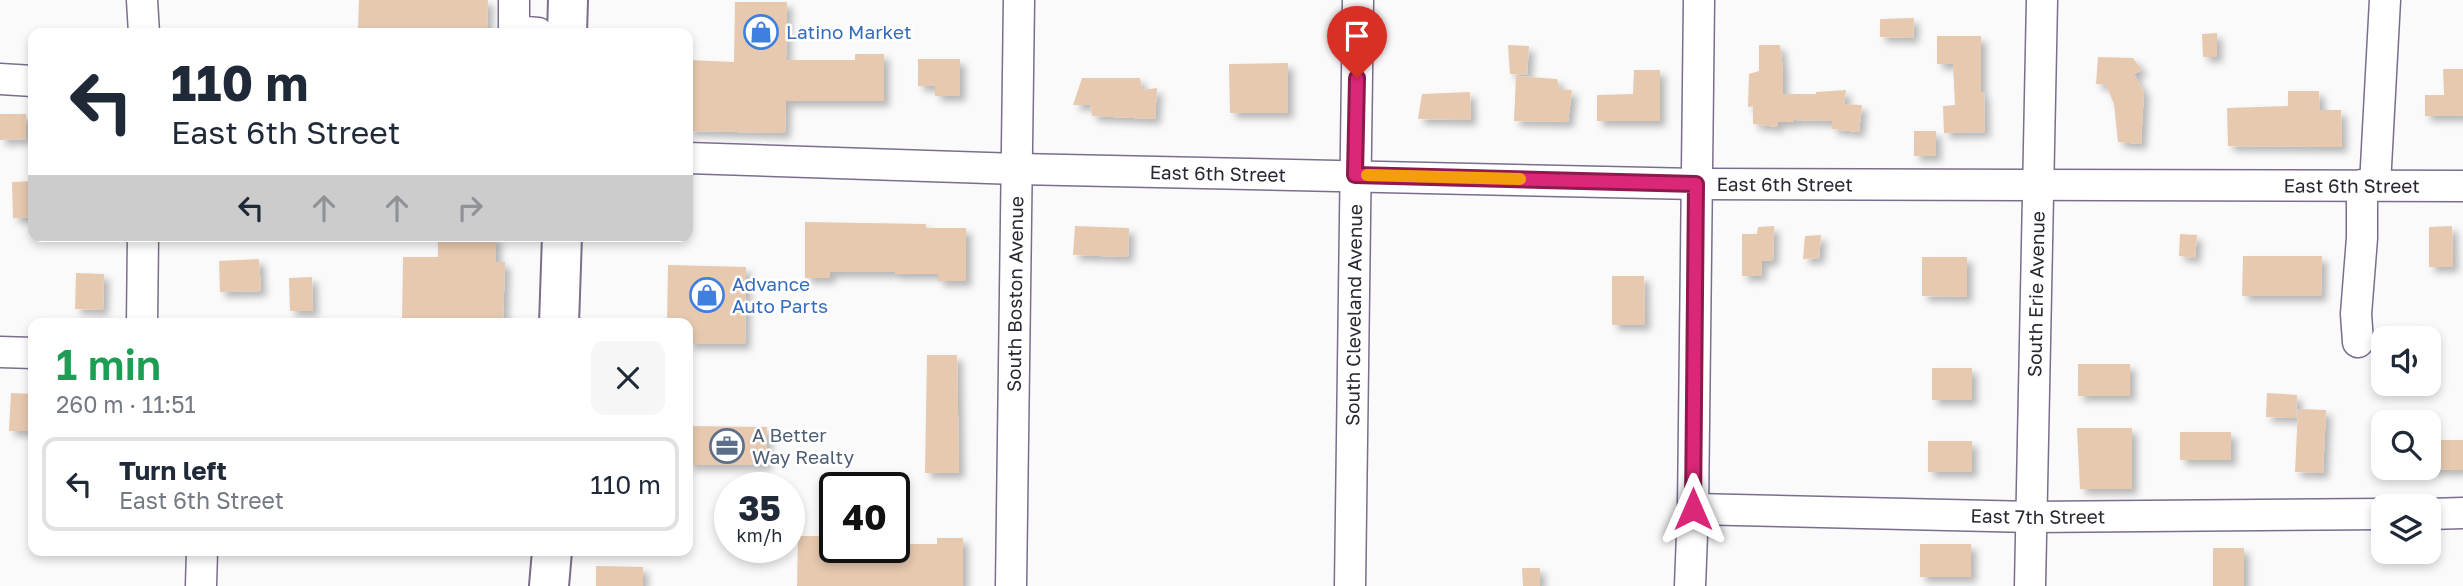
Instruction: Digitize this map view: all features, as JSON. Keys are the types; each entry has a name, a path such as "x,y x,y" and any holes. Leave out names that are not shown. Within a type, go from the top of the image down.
{"highway":[{"path":"567,28 568,0"},
{"path":"559,318 562,242"},
{"path":"549,586 552,556"}],"street":[{"path":"142,0 144,28"},
{"path":"514,0 520,28"},
{"name":"South Boston Avenue","path":"1011,586 1019,0"},
{"name":"South Cleveland Avenue","path":"1350,586 1358,0"},
{"path":"1690,586 1699,0"},
{"name":"South Erie Avenue","path":"2030,586 2042,0"},
{"path":"2358,342 2356,314 2362,238 2385,0"},
{"path":"0,79 28,81"},
{"name":"East 6th Street","path":"693,158 1018,169 1696,184 2463,186"},
{"path":"142,318 144,242"},
{"path":"0,352 28,353"},
{"name":"East 7th Street","path":"1693,509 2032,517 2371,514"},
{"path":"2441,514 2463,513"},
{"path":"201,586 202,556"}],"building":[{"path":"359,0 488,0 487,28 358,28"},
{"path":"735,2 787,2 786,60 855,60 855,54 884,54 884,101 786,101 785,133 693,131 693,60 734,62"},
{"path":"1914,18 1913,38 1880,37 1880,19"},
{"path":"2217,33 2217,57 2203,57 2202,34"},
{"path":"1937,36 1981,36 1981,92 1984,92 1985,132 1944,133 1943,106 1955,105 1953,64 1937,64"},
{"path":"1508,45 1529,46 1527,75 1510,74"},
{"path":"1759,45 1780,45 1783,94 1846,90 1844,104 1862,105 1859,132 1832,129 1832,121 1794,120 1778,122 1778,127 1753,124 1753,106 1748,107 1749,74 1759,71"},
{"path":"2098,57 2133,58 2142,70 2134,74 2144,92 2141,144 2118,142 2114,104 2106,85 2096,84"},
{"path":"918,59 960,59 960,96 935,96 935,86 918,86"},
{"path":"1288,63 1288,113 1230,113 1229,64"},
{"path":"2443,69 2463,69 2463,116 2425,116 2425,95 2444,95"},
{"path":"1634,70 1660,70 1660,121 1597,121 1597,95 1633,94"},
{"path":"1516,76 1557,79 1560,89 1572,90 1568,122 1514,121"},
{"path":"1082,78 1140,78 1142,90 1157,88 1155,119 1092,116 1090,105 1073,105"},
{"path":"2288,91 2319,91 2320,110 2341,110 2342,147 2228,146 2227,108 2288,106"},
{"path":"1470,92 1471,120 1418,119 1422,94"},
{"path":"0,114 26,114 26,139 0,140"},
{"path":"1914,131 1936,131 1936,156 1914,156"},
{"path":"28,181 28,217 13,218 12,182"},
{"path":"805,222 926,224 926,228 966,228 966,281 938,281 938,274 895,272 830,272 830,278 805,278"},
{"path":"1075,226 1129,228 1128,257 1073,255"},
{"path":"1774,226 1773,260 1762,261 1761,276 1742,276 1742,234 1757,234 1758,227"},
{"path":"2452,226 2453,267 2429,267 2429,227"},
{"path":"2180,234 2197,235 2195,258 2179,256"},
{"path":"1821,235 1819,258 1803,259 1805,236"},
{"path":"438,242 496,242 496,262 505,262 503,318 402,318 403,257 438,257"},
{"path":"2243,256 2322,256 2321,296 2242,296"},
{"path":"1922,257 1967,257 1967,297 1922,296"},
{"path":"259,259 261,291 220,292 219,261"},
{"name":"Advance Auto Parts","path":"668,265 746,267 745,344 693,344 693,318 667,318"},
{"path":"76,273 104,274 103,310 75,309"},
{"path":"1612,276 1644,276 1645,325 1612,325"},
{"path":"312,277 313,311 290,311 289,278"},
{"path":"927,355 957,355 959,473 925,473"},
{"path":"2078,364 2130,364 2130,396 2078,396"},
{"path":"1932,368 1972,368 1972,400 1932,400"},
{"path":"11,393 28,394 28,431 9,431"},
{"path":"2267,393 2297,395 2296,418 2266,417"},
{"path":"2298,409 2326,410 2323,473 2295,472"},
{"name":"A Better Way Realty","path":"693,426 767,427 766,465 693,465"},
{"path":"2077,428 2132,428 2132,489 2080,489"},
{"path":"2180,432 2231,432 2231,460 2180,460"},
{"path":"2441,440 2463,440 2463,470 2441,470"},
{"path":"1928,441 1972,441 1972,472 1928,472"},
{"path":"805,536 819,536 819,563 910,563 910,544 937,544 937,538 963,538 963,586 797,586 797,563 805,563"},
{"path":"1920,544 1971,544 1971,577 1920,577"},
{"path":"2213,548 2244,548 2244,586 2213,586"},
{"path":"596,566 643,567 643,586 596,586"},
{"path":"1522,568 1540,568 1540,586 1523,586"}],"slow traffic":[{"path":"1367,175 1520,179"}],"place":[{"name":"Latino Market","path":"761,32"},
{"name":"Advance Auto Parts","path":"707,295"},
{"name":"A Better Way Realty","path":"727,446"}],"route":[{"path":"1357,78 1355,175 1696,184 1693,509"}]}
